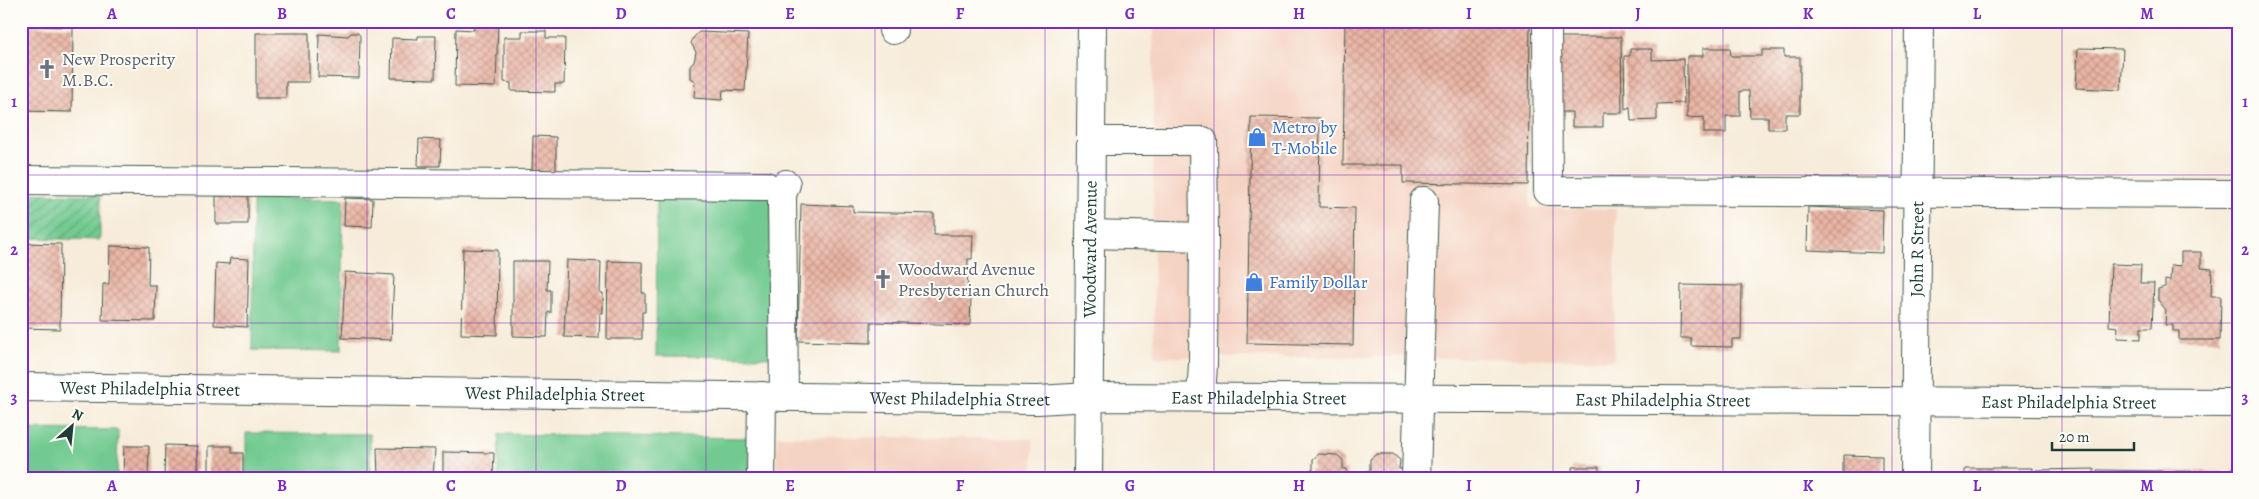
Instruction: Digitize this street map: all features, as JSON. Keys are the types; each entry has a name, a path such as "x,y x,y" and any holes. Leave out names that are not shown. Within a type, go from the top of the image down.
{"street":[{"name":"Woodward Avenue","path":"1088,478 1092,21"},
{"path":"1547,21 1548,191 2238,194"},
{"name":"John R Street","path":"1915,478 1919,21"},
{"path":"1091,141 1203,141 1204,237 1201,397"},
{"path":"21,180 776,185 782,195 773,397 761,478"},
{"path":"1416,478 1424,201"},
{"path":"1090,234 1204,237"},
{"name":"West Philadelphia Street","path":"21,387 1038,400 1089,397"},
{"name":"East Philadelphia Street","path":"1089,397 2238,403"}],"shaded area":[{"path":"1153,23 1531,27 1530,208 1616,209 1614,360 1405,357 1154,357"},
{"path":"777,436 1033,439 1033,478 776,478"}],"green space":[{"path":"21,193 100,195 100,240 21,238"},
{"path":"657,196 771,196 771,357 656,356"},
{"path":"253,198 343,199 341,351 252,350"},
{"path":"21,429 118,430 117,478 21,478"},
{"path":"246,433 370,434 370,478 246,478"},
{"path":"499,434 750,438 749,478 498,478"}],"building":[{"path":"474,21 498,22 496,87 455,86 456,29 474,30"},
{"path":"1345,21 1530,24 1528,185 1403,183 1403,165 1343,165"},
{"name":"New Prosperity M.B.C.","path":"21,26 73,27 72,112 21,111"},
{"path":"522,31 546,31 546,38 565,38 564,84 555,84 555,92 511,91 511,83 504,82 504,37 522,37"},
{"path":"699,32 748,34 745,91 723,90 722,100 694,98 695,81 690,78 690,66 694,62 696,52 691,43"},
{"path":"256,33 309,33 309,82 286,82 286,98 256,98"},
{"path":"351,33 358,33 360,36 359,78 318,77 319,34 348,36"},
{"path":"418,36 436,36 435,79 391,78 392,38 418,39"},
{"path":"1553,37 1621,37 1622,113 1603,113 1603,127 1572,127 1572,112 1553,112"},
{"path":"1703,48 1730,48 1731,56 1762,56 1762,50 1784,50 1784,57 1800,57 1800,114 1785,114 1785,129 1768,129 1768,117 1750,117 1749,91 1740,91 1740,116 1726,116 1726,133 1704,133 1704,117 1687,118 1687,56 1703,56"},
{"path":"2078,48 2123,49 2121,90 2076,88"},
{"path":"1630,49 1652,49 1652,60 1683,59 1684,103 1657,104 1657,120 1631,121 1630,107 1625,109 1624,56 1630,56"},
{"path":"1251,117 1320,118 1319,207 1355,208 1353,345 1247,343"},
{"path":"533,136 556,137 556,172 532,172"},
{"path":"419,139 441,140 440,166 418,166"},
{"path":"216,196 248,196 248,224 216,224"},
{"path":"345,198 373,199 372,227 344,226"},
{"name":"Woodward Avenue Presbyterian Church","path":"801,204 853,206 853,212 934,214 934,235 973,235 972,259 968,259 967,298 971,298 970,325 871,322 871,343 798,341"},
{"path":"1808,207 1883,210 1882,253 1807,250"},
{"path":"21,243 61,244 60,329 21,328"},
{"path":"110,246 149,247 148,285 156,285 155,321 102,320 103,284 109,284"},
{"path":"463,249 498,250 497,335 461,334"},
{"path":"2181,252 2201,252 2201,268 2212,269 2211,296 2221,296 2220,340 2179,340 2179,331 2173,331 2173,325 2165,325 2166,310 2158,300 2158,289 2165,287 2165,280 2170,281 2171,265 2181,266"},
{"path":"230,258 249,259 247,327 214,325 216,263 229,264"},
{"path":"567,260 601,262 600,293 603,293 603,313 600,313 599,338 564,337"},
{"path":"513,261 548,261 547,290 551,290 551,313 548,312 547,337 513,336"},
{"path":"608,261 642,262 642,293 645,293 645,312 642,312 642,339 607,339"},
{"path":"2111,264 2141,265 2140,283 2154,283 2152,328 2141,328 2141,339 2117,338 2118,327 2109,326"},
{"path":"345,272 394,275 391,340 342,338"},
{"path":"2234,274 2238,274 2238,328 2234,328"},
{"path":"1681,285 1742,286 1741,339 1732,339 1732,347 1691,346 1691,338 1680,338"},
{"path":"165,445 197,446 197,478 164,478"},
{"path":"124,446 149,446 148,478 123,478"},
{"path":"209,446 232,446 232,453 243,453 243,478 209,478"},
{"path":"377,448 435,449 433,478 378,478"},
{"path":"443,452 494,453 493,478 443,478"},
{"path":"1319,454 1337,455 1343,460 1343,469 1347,469 1347,478 1310,478 1310,470 1313,470 1313,459"},
{"path":"1377,454 1393,454 1400,460 1399,469 1403,469 1403,478 1366,478 1366,471 1370,471 1370,459"},
{"path":"1843,455 1882,456 1882,478 1843,478"},
{"path":"1572,467 1599,467 1599,478 1573,478"},
{"path":"1965,468 2032,468 2032,478 1965,478"},
{"path":"2094,469 2094,478 2036,478 2036,470"},
{"path":"2233,469 2238,469 2238,478 2233,478"},
{"path":"2097,470 2222,472 2222,478 2097,478"}],"place":[{"name":"New Prosperity M.B.C.","path":"47,69"},
{"name":"Metro by T-Mobile","path":"1257,137"},
{"name":"Woodward Avenue Presbyterian Church","path":"883,279"},
{"name":"Family Dollar","path":"1254,282"}]}
